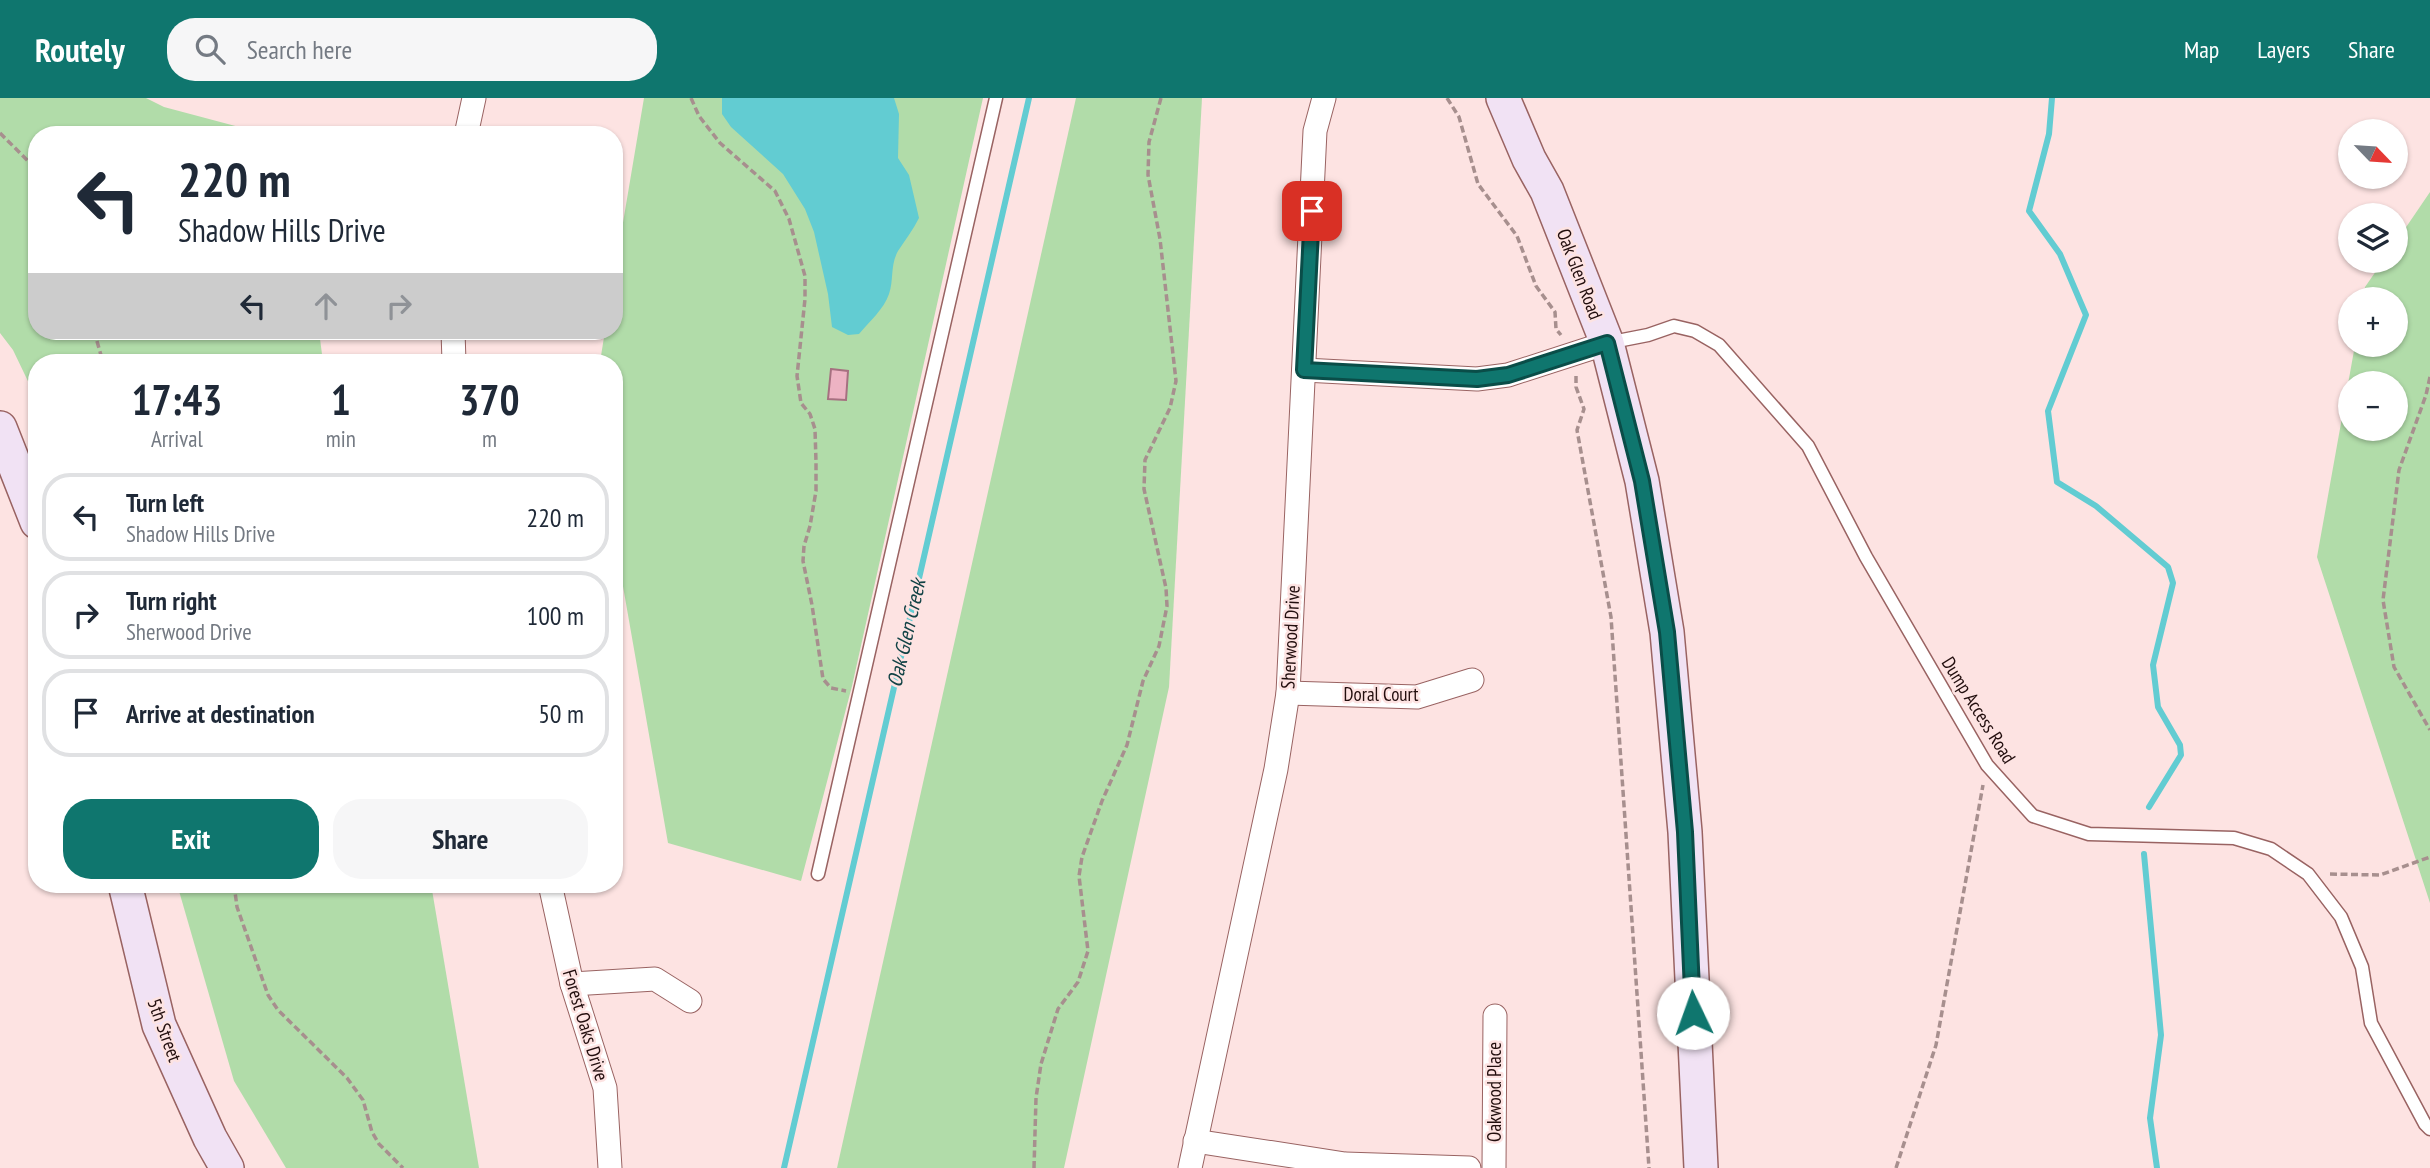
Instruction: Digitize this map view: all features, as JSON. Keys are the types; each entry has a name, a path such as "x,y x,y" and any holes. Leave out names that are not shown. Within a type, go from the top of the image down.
{"main road":[{"name":"Oak Glen Road","path":"1503,98 1529,159 1547,191 1607,343 1642,481 1667,632 1685,832 1701,1168"},
{"path":"0,428 28,499"},
{"name":"5th Street","path":"127,893 159,1025 210,1138 227,1168"}],"street":[{"path":"468,126 474,98"},
{"name":"Sherwood Drive","path":"1190,1168 1276,769 1288,692 1315,131 1324,98"},
{"path":"1304,370 1477,379 1508,375 1607,343"},
{"name":"Doral Court","path":"1288,692 1417,697 1472,680"},
{"name":"Forest Oaks Drive","path":"552,893 572,984 605,1088 610,1168"},
{"path":"572,984 655,979 690,1001"},
{"name":"Oakwood Place","path":"1494,1168 1495,1016"},
{"path":"1195,1141 1345,1164 1469,1168"}],"lane":[{"path":"818,874 996,98"},
{"name":"Dump Access Road","path":"1607,343 1648,335 1675,326 1695,331 1720,345 1808,446 1866,557 1987,765 2033,816 2089,834 2234,838 2271,849 2308,874 2340,917 2362,967 2371,1023 2424,1124 2430,1129"}],"path":[{"path":"691,98 699,116 720,143 775,191 789,219 804,276 805,299 797,376 801,402 810,414 815,429 816,491 803,561 823,679 831,688 861,694"},
{"path":"1034,1168 1036,1098 1041,1064 1058,1009 1078,982 1088,951 1079,876 1082,857 1102,801 1127,745 1143,681 1159,646 1167,607 1166,588 1144,489 1145,460 1170,408 1176,381 1160,239 1148,175 1149,142 1161,98"},
{"path":"1447,98 1459,117 1478,184 1517,236 1536,286 1555,312 1556,329 1575,353 1576,387 1584,408 1577,430 1611,617 1648,1168"},
{"path":"0,133 28,161"},
{"path":"2430,377 2399,470 2383,600 2394,667 2430,730"},
{"path":"1896,1168 1936,1045 1987,765"},
{"path":"2308,874 2380,875 2430,857"},
{"path":"235,893 237,907 268,995 278,1010 347,1078 363,1100 372,1132 379,1144 403,1168"}],"green space":[{"path":"0,98 146,98 164,107 235,126 28,126 28,340 320,340 322,354 28,354 28,381 13,350 0,333"},
{"path":"644,98 983,98 852,686 801,881 668,843 623,586 623,354 601,354 604,340 623,340 623,223"},
{"path":"1076,98 1202,98 1169,687 1064,1168 837,1168"},
{"path":"2430,192 2430,903 2317,557 2338,440 2408,441 2408,371 2350,371 2353,357 2408,357 2408,287 2365,287 2375,273 2408,273 2408,224"},
{"path":"180,893 433,893 479,1168 286,1168 234,1081"}],"water":[{"path":"722,98 894,98 899,114 898,158 909,175 919,218 896,256 887,300 859,334 848,335 832,327 828,294 814,232 805,209 783,174 731,127 722,114"}],"building":[{"path":"831,369 848,371 846,400 828,399"}],"waterway":[{"name":"Oak Glen Creek","path":"784,1168 1029,98"},
{"path":"2052,98 2049,134 2029,211 2060,254 2086,315 2048,411 2057,482 2096,506 2168,567 2173,583 2153,665 2158,707 2180,745 2181,755 2149,807"},
{"path":"2144,854 2161,1035 2150,1118 2157,1168"}],"route":[{"path":"1312,211 1304,370 1477,379 1508,375 1607,343 1642,481 1667,632 1685,832 1693,1013"}]}
